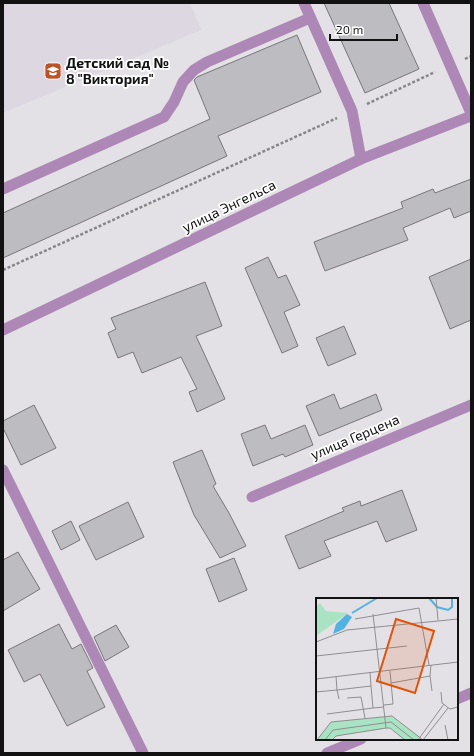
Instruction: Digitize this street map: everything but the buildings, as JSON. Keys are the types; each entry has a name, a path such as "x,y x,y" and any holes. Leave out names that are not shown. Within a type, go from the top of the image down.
{"street":[{"path":"304,3 352,111 361,159"},
{"path":"423,3 471,115"},
{"path":"3,189 164,117 174,102 183,82 194,70 208,62 310,18"},
{"name":"улица Энгельса","path":"3,330 361,159 471,115"},
{"name":"улица Герцена","path":"252,497 471,405"},
{"path":"3,470 143,753"},
{"path":"458,699 471,693"},
{"path":"327,753 359,740"}],"path":[{"path":"3,270 471,56"}],"shaded area":[{"name":"Детский сад № 8 \"Виктория\"","path":"3,3 190,3 201,30 3,113"}],"place":[{"name":"Детский сад № 8 \"Виктория\"","path":"53,71"}]}
